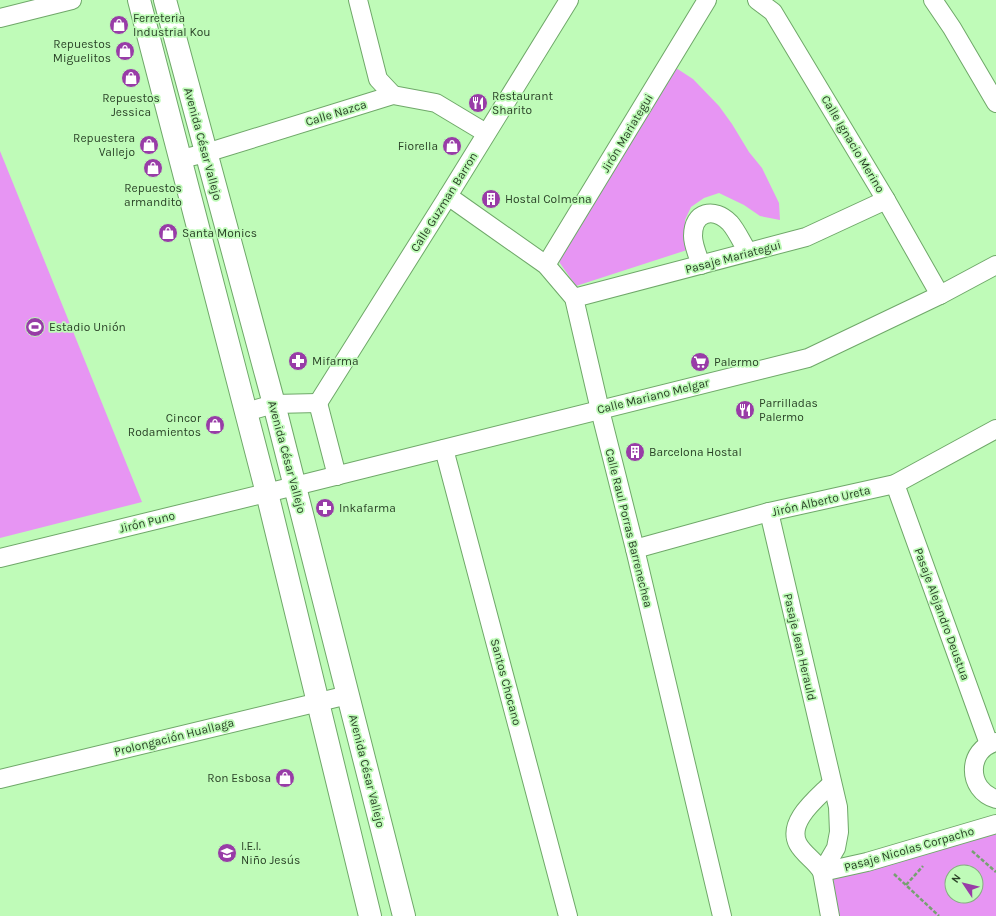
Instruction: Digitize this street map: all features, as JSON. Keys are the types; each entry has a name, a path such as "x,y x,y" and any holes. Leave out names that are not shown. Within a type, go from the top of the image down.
{"main road":[{"name":"Avenida César Vallejo","path":"139,0 267,493 370,916"},
{"name":"Avenida César Vallejo","path":"165,0 274,404 404,916"}],"street":[{"path":"0,18 72,0"},
{"path":"358,0 378,79 393,95"},
{"name":"Calle Guzman Barron","path":"318,403 569,0"},
{"name":"Jirón Mariategui","path":"546,265 707,0"},
{"name":"Calle Ignacio Merino","path":"757,0 773,12 886,200 940,295"},
{"path":"933,0 952,28 996,103"},
{"name":"Calle Nazca","path":"181,159 206,153 393,95 436,103 486,133"},
{"name":"Calle Raul Porras Barrenechea","path":"448,196 546,265 574,298 722,916"},
{"name":"Pasaje Mariategui","path":"574,298 806,237 886,200"},
{"path":"701,265 693,238 693,230 695,224 702,215 710,212 718,214 731,224 748,252"},
{"name":"Calle Mariano Melgar","path":"295,486 808,358 940,295 996,265"},
{"path":"246,412 274,404 318,403 337,476"},
{"name":"Jirón Alberto Ureta","path":"635,549 769,512 894,484 996,429"},
{"name":"Santos Chocano","path":"444,449 568,916"},
{"name":"Pasaje Alejandro Deustua","path":"894,484 993,743 978,754 973,770 977,785 988,796 996,799"},
{"name":"Jirón Puno","path":"0,558 295,486"},
{"name":"Pasaje Jean Herauld","path":"769,512 838,807 839,832 836,848 822,872"},
{"name":"Prolongación Huallaga","path":"0,779 348,695"},
{"path":"830,916 822,872 797,843 795,833 798,820 832,782"},
{"name":"Pasaje Nicolas Corpacho","path":"822,872 867,862 996,824"}],"path":[{"path":"969,848 996,872"},
{"path":"906,885 924,864"},
{"path":"891,871 939,916"}],"shaded area":[{"path":"676,68 693,79 719,106 732,124 749,152 762,168 779,203 780,220 760,216 744,205 719,193 704,198 691,207 685,220 688,236 687,250 576,286 555,256"},
{"name":"Estadio Unión","path":"0,151 142,502 0,538"},
{"path":"996,834 996,916 836,916 830,880"}],"place":[{"name":"Ferreteria Industrial Kou","path":"119,25"},
{"name":"Repuestos Miguelitos","path":"125,51"},
{"name":"Repuestos Jessica","path":"131,78"},
{"name":"Restaurant Sharito","path":"478,103"},
{"name":"Repuestera Vallejo","path":"149,145"},
{"name":"Fiorella","path":"452,146"},
{"name":"Repuestos armandito","path":"153,168"},
{"name":"Hostal Colmena","path":"491,199"},
{"name":"Santa Monics","path":"168,233"},
{"name":"Estadio Unión","path":"35,327"},
{"name":"Mifarma","path":"298,361"},
{"name":"Palermo","path":"700,362"},
{"name":"Parrilladas Palermo","path":"745,410"},
{"name":"Cincor Rodamientos","path":"215,425"},
{"name":"Barcelona Hostal","path":"635,452"},
{"name":"Inkafarma","path":"325,508"},
{"name":"Ron Esbosa","path":"285,778"},
{"name":"I.E.I. Niño Jesús","path":"227,853"}]}
